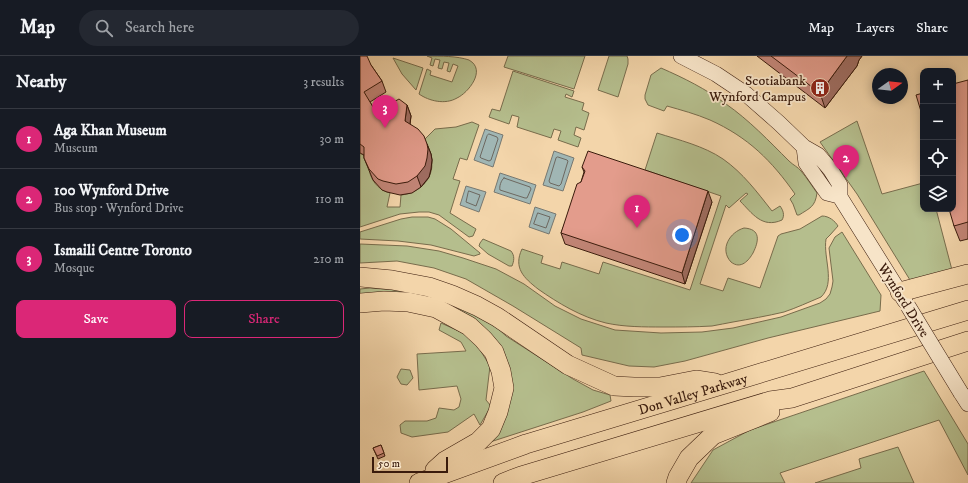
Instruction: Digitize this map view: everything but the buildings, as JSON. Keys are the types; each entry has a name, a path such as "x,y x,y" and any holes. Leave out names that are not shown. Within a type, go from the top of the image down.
{"highway":[{"path":"904,299 968,274"},
{"path":"360,278 392,280 429,287 452,294 497,317 568,365 614,386 660,387 696,380 723,385"},
{"path":"360,285 392,280"},
{"path":"360,303 384,301 408,302 436,308 469,326 483,339 494,352 497,359 504,388 498,412 491,428 478,442 445,461 421,482"},
{"name":"Don Valley Parkway","path":"421,482 526,444 968,310"},
{"name":"Don Valley Parkway","path":"503,483 528,474 770,401 792,398 968,341"},
{"path":"676,483 689,458 713,435 769,413 792,398"}],"street":[{"name":"Wynford Drive","path":"681,56 716,74 746,94 804,147 818,155 840,185 839,196 965,398"}],"green space":[{"path":"427,56 454,57 469,60 474,64 476,69 474,81 466,91 452,100 442,102 432,100 419,94 427,69 431,71 430,75 452,82 458,66 453,64 450,72 447,71 449,63 444,62 442,69 438,68 440,60 435,59 433,66 430,65 432,58"},
{"path":"508,56 585,56 574,89 504,67"},
{"path":"609,56 627,56 628,59 628,64 618,97 598,90"},
{"path":"393,58 423,68 416,90 402,74"},
{"path":"661,68 711,93 759,131 800,170 817,193 815,201 811,207 797,215 790,199 795,194 786,182 758,151 736,134 710,120 694,114 667,106 664,111 648,105 645,95 651,75"},
{"path":"513,71 574,91 572,97 566,94 565,97 584,103 582,110 589,113 584,130 576,127 574,135 581,138 578,147 558,140 561,131 554,129 551,138 517,127 519,117 512,115 509,124 489,117 492,109 500,111"},
{"path":"857,121 882,194 920,184 920,212 937,212 952,270 910,280 857,194 820,142"},
{"path":"472,122 479,125 467,160 460,158 453,179 460,181 450,213 476,229 473,236 469,237 439,215 429,212 400,214 360,227 360,153 368,158 370,175 379,188 390,193 387,207 400,207 401,195 415,191 425,183 429,177 432,164 425,139 435,129 456,127"},
{"path":"657,133 700,147 716,154 730,164 743,177 772,211 780,206 782,209 782,220 769,223 753,215 740,201 748,194 746,193 729,208 726,205 700,284 723,291 728,278 760,288 778,236 800,229 822,216 825,216 832,219 838,226 826,239 828,285 821,297 784,312 712,326 634,326 606,323 570,309 538,289 524,277 519,267 522,249 543,256 541,263 560,269 562,262 599,274 603,262 690,290 721,196 645,170"},
{"path":"412,217 428,217 435,219 451,229 480,254 474,256 431,245 398,241 360,239 360,232"},
{"path":"744,228 750,229 756,233 757,244 749,258 741,265 738,265 731,262 726,252 726,247 734,233"},
{"path":"842,232 881,295 880,311 768,338 685,361 654,367 629,366 582,355 581,348 466,279 434,268 397,261 360,263 360,244 407,246 439,251 496,269 524,284 555,306 581,319 615,330 661,333 702,332 733,328 781,317 820,303 826,299 830,294 833,281 829,248 835,237"},
{"path":"483,239 511,251 514,258 512,266 509,266 488,254 479,246"},
{"path":"370,288 397,290 428,296 459,307 493,324 506,336 573,379 593,390 610,395 611,401 583,412 487,443 505,415 480,328 360,298 360,289"},
{"path":"441,323 472,337 490,366 486,400 491,406 480,425 474,414 448,432 412,437 401,433 400,425 405,421 427,421 436,418 439,408 454,410 459,407 461,399 457,386 419,390 417,354 466,351 461,342 439,330"},
{"path":"401,369 410,370 413,378 407,385 401,384 397,377"},
{"path":"924,371 968,444 968,475 939,420 780,473 785,483 691,483 713,450 750,430"},
{"path":"898,447 914,483 815,483 861,468 859,459"}],"water":[{"path":"485,129 503,135 493,167 474,160"},
{"path":"554,151 574,158 563,191 543,185"},
{"path":"500,173 536,185 530,204 494,192"},
{"path":"466,186 486,192 479,212 460,205"},
{"path":"535,207 556,214 549,234 529,227"}],"place":[{"name":"Scotiabank Wynford Campus","path":"820,88"},
{"name":"Ismaili Centre Toronto","path":"385,128"},
{"name":"100 Wynford Drive","path":"846,178"},
{"name":"Aga Khan Museum","path":"637,228"}]}
